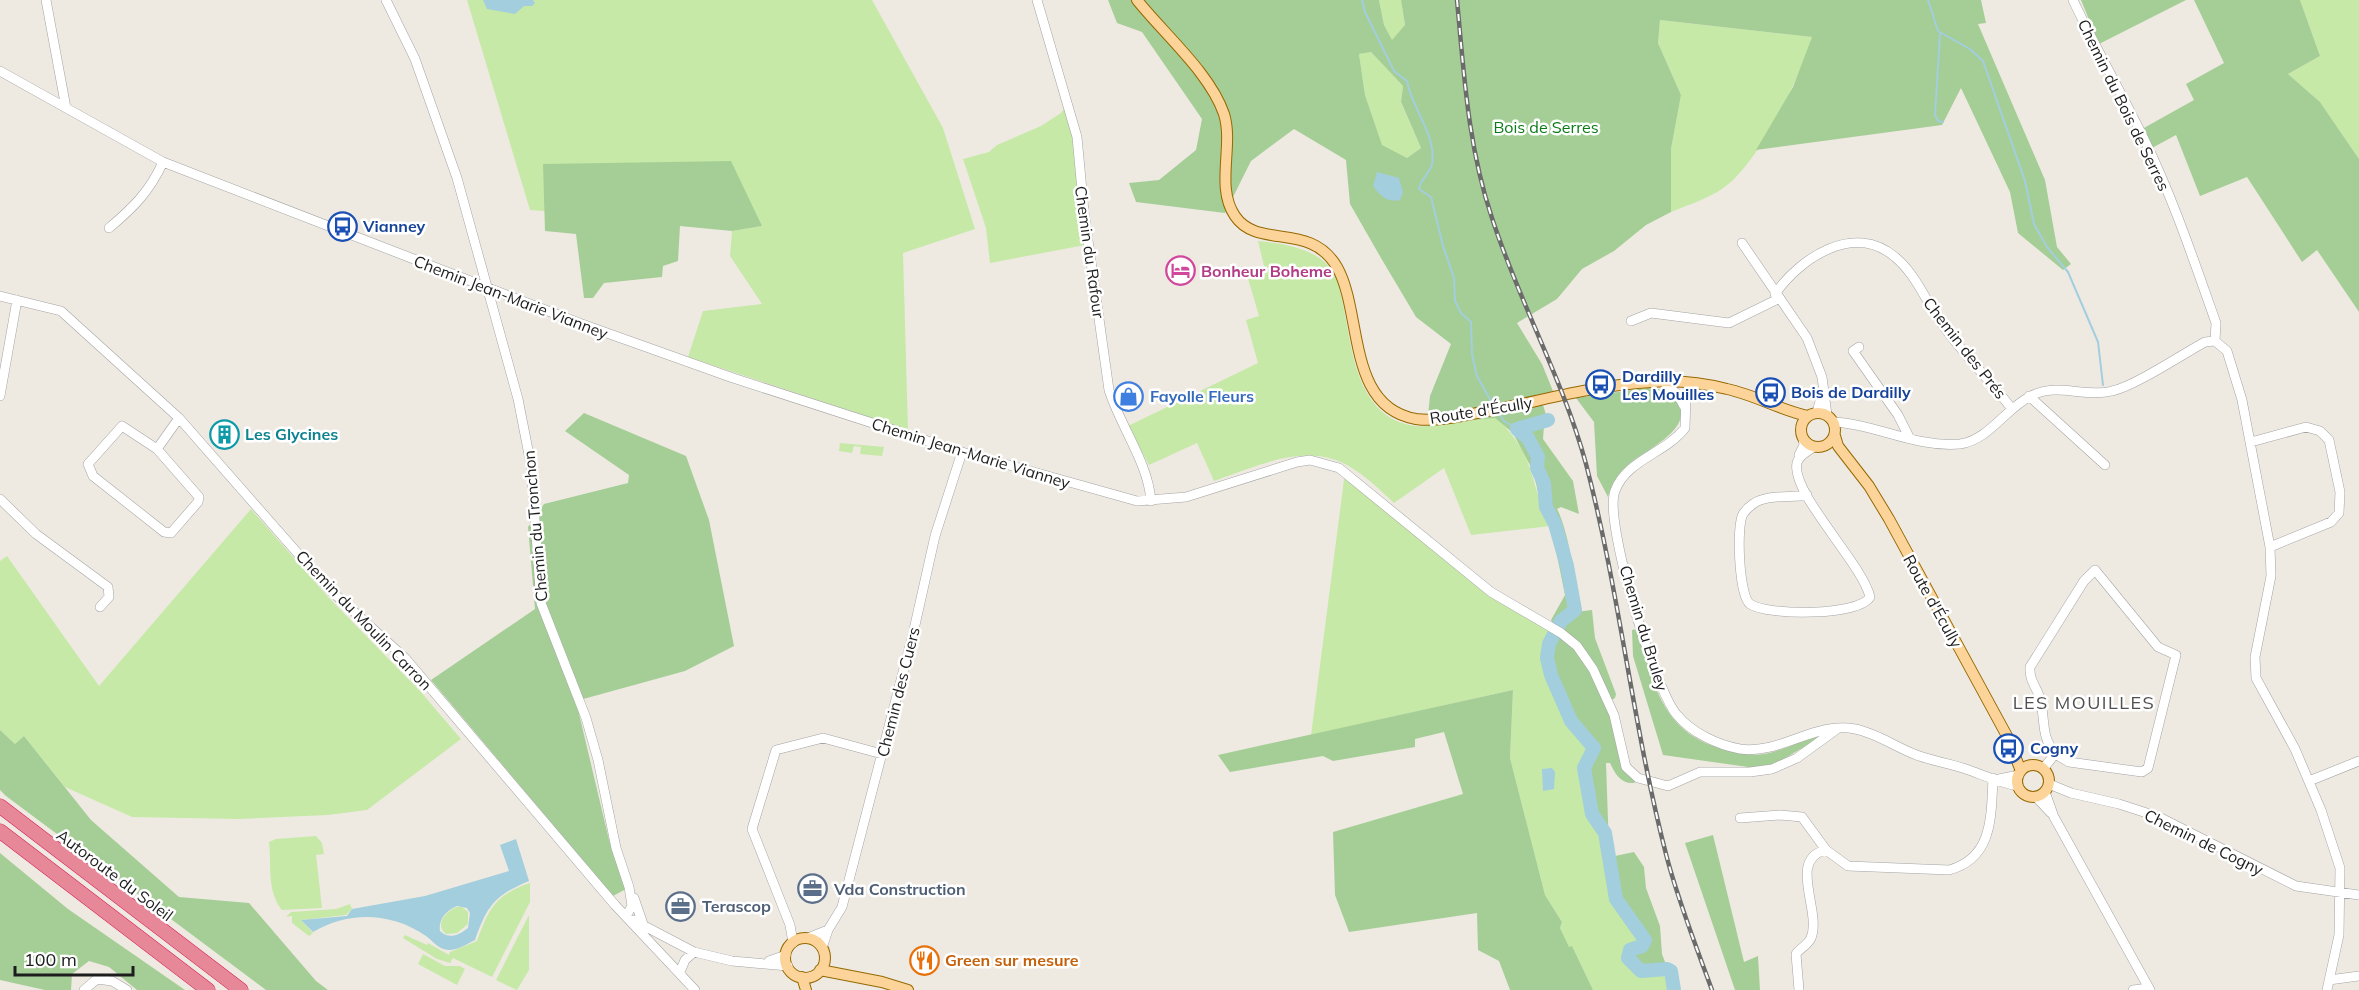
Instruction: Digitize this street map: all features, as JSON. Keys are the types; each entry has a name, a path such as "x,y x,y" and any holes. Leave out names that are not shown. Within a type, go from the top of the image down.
{"highway":[{"name":"Autoroute du Soleil","path":"0,806 241,990"},
{"path":"0,831 208,990"}],"main road":[{"name":"Route d'Écully","path":"1137,0 1199,73 1220,104 1228,133 1228,201 1236,218 1252,230 1306,240 1330,257 1342,277 1364,369 1374,390 1384,402 1406,416 1430,420 1496,410 1583,391 1653,381 1664,382"},
{"path":"1664,382 1693,383 1728,389 1826,422"},
{"path":"1781,408 1802,435"},
{"name":"Route d'Écully","path":"1826,422 1884,510 2027,773"},
{"path":"1802,435 1802,423 1826,422"},
{"path":"1817,447 1829,444 1826,422"},
{"name":"Route d'Écully","path":"1802,435 1817,447 1855,469"},
{"path":"2027,773 2049,777 2044,791 2024,794 2027,773"},
{"path":"811,990 815,972 822,948 801,940 787,961 794,974 815,972 849,976 908,990"},
{"path":"806,990 815,972"}],"street":[{"path":"46,0 66,108"},
{"name":"Chemin du Tronchon","path":"386,0 415,59 457,178 489,290 527,436 541,603 586,718 629,887 632,906 626,916"},
{"name":"Chemin du Rafour","path":"1037,0 1077,137 1084,212 1109,390 1117,416 1147,476 1151,501"},
{"name":"Chemin du Bois de Serres","path":"2073,0 2096,49 2144,139 2178,217 2217,323 2215,341"},
{"name":"Chemin Jean-Marie Vianney","path":"0,71 163,162 489,290 734,378 962,452 1122,498 1151,501 1186,497 1290,463 1310,460 1345,472 1491,592 1551,627 1577,646 1593,669 1616,720 1626,767 1634,776 1642,780 1668,786 1700,771 1750,772 1776,768 1804,754 1837,729"},
{"path":"109,228 139,202 153,185 163,162"},
{"path":"1742,243 1807,338 1822,377 1822,402 1826,422 1945,444 1967,442 1985,433 2029,396 2054,389 2111,391 2205,342 2215,341 2227,351 2242,400 2270,547 2271,576 2256,657 2256,678 2295,749 2338,860 2339,935 2327,990"},
{"name":"Chemin des Prés","path":"1630,321 1651,313 1729,323 1777,296 1781,285 1824,249 1854,243 1883,250 1904,266 1943,326 2012,409"},
{"name":"Chemin du Moulin Carron","path":"0,296 50,307 71,318 179,418 329,589 405,658 626,916 695,990"},
{"path":"0,396 17,300"},
{"path":"1858,347 1853,351 1898,415 1910,439"},
{"path":"1664,382 1678,395 1686,411"},
{"name":"Chemin du Bruley","path":"1693,383 1686,394 1685,428 1679,436 1626,474 1614,491 1611,505 1615,531 1658,682 1678,716 1693,730 1716,742 1741,749 1779,745 1821,730 1866,731 1913,753 1994,779 2027,773"},
{"path":"2029,396 2105,465"},
{"path":"157,449 179,418"},
{"path":"122,426 157,449 199,497 198,502 171,533 164,532 93,476 88,464 122,426"},
{"path":"2251,442 2306,428 2320,430 2329,440 2340,492 2339,513 2331,522 2270,547"},
{"path":"1802,435 1804,445 1797,464 1800,484 1860,576 1870,597 1867,603 1851,608 1810,611 1756,606 1745,598 1740,541 1743,514 1754,502 1807,495"},
{"path":"1797,464 1801,456 1817,447"},
{"name":"Chemin des Cuers","path":"822,948 828,930 842,907 935,536 962,452"},
{"path":"0,499 36,534 108,587 109,597 100,607"},
{"path":"2095,565 2158,647 2176,655 2148,768 2142,772 2075,763 2055,754 2043,733 2040,699 2032,683 2030,667 2095,565"},
{"path":"828,930 801,940 790,925 752,829 776,750 823,738 882,754"},
{"path":"2027,773 2055,754"},
{"path":"2309,781 2359,760"},
{"path":"1740,818 1780,815 1802,817 1826,849 1848,866 1949,870 1963,866 1976,856 1986,839 1994,779"},
{"path":"2044,791 2054,817 2149,989 2133,990"},
{"name":"Chemin de Cogny","path":"2044,791 2071,793 2119,804 2158,817 2296,886 2359,895"},
{"path":"1799,990 1796,954 1808,944 1813,930 1807,868 1816,852 1826,849"},
{"path":"629,887 644,927"},
{"path":"626,916 694,952 732,961 787,961"},
{"path":"680,972 686,960 694,952"},
{"path":"2330,980 2359,976"},
{"path":"84,990 97,979 112,981 127,990"}],"green space":[{"path":"467,0 872,0 943,128 975,229 903,253 908,430 688,357 703,311 762,304 730,256 732,231 762,226 530,210"},
{"name":"Bois de Serres","path":"1108,0 1379,0 1384,25 1392,40 1405,25 1401,0 1981,0 1986,23 1978,24 2045,180 2057,247 2071,264 2063,270 2018,233 2010,192 1961,88 1942,125 1756,150 1793,87 1812,37 1660,20 1658,43 1681,95 1671,149 1671,212 1646,225 1614,251 1582,269 1557,299 1517,323 1542,364 1557,401 1543,405 1549,424 1544,426 1543,439 1573,481 1579,514 1561,507 1557,509 1572,560 1575,612 1592,610 1595,638 1616,694 1615,698 1608,702 1624,762 1638,778 1634,783 1625,782 1616,774 1610,763 1606,763 1609,849 1605,833 1592,814 1585,763 1592,756 1593,748 1576,730 1568,717 1552,678 1549,651 1551,639 1557,629 1551,620 1565,595 1551,526 1542,509 1533,471 1513,433 1495,418 1427,424 1430,396 1451,344 1416,317 1350,204 1346,160 1294,129 1251,161 1225,213 1136,202 1129,183 1159,180 1196,150 1202,119 1142,32 1117,23","holes":["1371,52 1403,86 1401,102 1421,148 1407,158 1382,145 1365,95 1359,54"]},
{"path":"1379,0 1401,0 1405,26 1392,41 1384,25"},
{"path":"2081,0 2186,0 2099,44"},
{"path":"2194,0 2300,0 2320,56 2288,74 2320,102 2359,159 2359,312 2317,250 2302,262 2247,177 2200,196 2176,135 2152,148 2142,129 2194,100 2186,84 2224,63"},
{"path":"2300,0 2359,0 2359,159 2320,102 2288,74 2320,56"},
{"path":"1660,20 1812,37 1788,97 1750,161 1722,189 1671,212 1671,149 1681,95 1658,43"},
{"path":"1371,52 1403,86 1401,103 1421,148 1407,158 1382,146 1365,95 1359,54"},
{"path":"1069,102 1085,245 990,263 986,228 963,159 989,152 997,145 1041,126 1061,113"},
{"path":"731,161 762,226 732,231 680,226 678,261 663,266 662,277 604,283 593,298 584,298 576,234 545,231 543,164"},
{"path":"1258,241 1290,246 1311,253 1328,265 1335,274 1359,374 1366,391 1377,406 1391,418 1409,425 1430,426 1496,418 1519,445 1526,458 1551,526 1471,535 1444,468 1394,503 1355,470 1338,461 1321,456 1285,458 1267,462 1214,481 1197,443 1149,465 1128,426 1258,363 1246,320 1259,316 1247,275 1265,270"},
{"path":"1646,388 1662,390 1669,394 1681,410 1680,419 1667,437 1622,471 1613,483 1608,497 1597,476 1594,422 1576,398"},
{"path":"584,413 686,456 709,520 734,646 685,671 576,701 609,840 626,889 613,896 431,680 535,609 528,527 544,504 628,483 629,475 565,431"},
{"path":"840,443 884,447 882,456 860,454 861,447 854,446 852,453 839,451"},
{"path":"1345,472 1516,608 1553,634 1551,658 1557,694 1567,717 1594,748 1592,756 1585,763 1592,814 1605,833 1616,899 1645,940 1642,946 1633,948 1628,958 1642,971 1667,969 1671,971 1674,990 1593,990 1572,946 1569,948 1560,928 1562,922 1545,895 1510,758 1513,690 1311,735"},
{"path":"251,509 329,598 420,691 461,739 367,810 328,815 239,819 132,817 65,787 24,736 15,744 0,730 0,561 7,556 99,686"},
{"path":"1638,629 1655,686 1663,703 1686,731 1702,741 1733,752 1759,755 1771,753 1821,734 1822,736 1774,765 1755,768 1663,755 1633,656 1632,630"},
{"path":"1513,690 1510,758 1545,895 1562,922 1560,928 1569,947 1572,946 1593,990 1510,990 1499,961 1478,950 1477,913 1349,932 1335,895 1333,832 1463,794 1444,732 1415,739 1415,747 1333,761 1323,756 1230,772 1218,755"},
{"path":"0,730 15,744 24,736 91,820 179,897 249,903 316,981 328,990 266,990 6,796 0,790"},
{"path":"1713,835 1744,962 1758,956 1760,990 1735,990 1685,843"},
{"path":"316,836 322,843 324,854 316,855 322,908 282,910 272,885 269,842 276,839"},
{"path":"1634,852 1644,867 1646,888 1660,926 1662,954 1668,970 1641,971 1628,958 1630,950 1642,946 1645,940 1616,899 1610,857"},
{"path":"0,853 68,909 185,990 137,990 109,967 89,961 72,974 71,990 45,990 0,980"},
{"path":"530,883 530,902 492,977 453,958 450,963 437,959 403,938 405,935 427,945 428,943 449,955 450,952 477,941 485,920 495,904 509,892"},
{"path":"350,904 352,909 346,915 301,920 313,933 309,936 292,923 292,916 286,917 291,912 336,909"},
{"path":"456,907 462,907 468,912 468,924 457,933 446,934 441,922 445,915"},
{"path":"529,915 529,970 517,990 496,980"},
{"path":"423,954 445,966 460,966 465,969 457,985 418,964"}],"water":[{"path":"483,0 533,0 535,3 532,6 524,6 515,14 487,9"},
{"path":"1377,172 1399,178 1403,192 1400,200 1387,199 1373,186"},
{"path":"1552,768 1555,772 1554,789 1543,791 1542,769"},
{"path":"516,839 529,881 500,897 488,910 475,940 459,948 442,949 413,928 384,919 370,917 341,920 313,932 301,920 347,916 352,909 425,896 509,871 500,845","holes":["457,906 467,908 470,913 468,928 454,936 443,934 440,931 440,923 450,910"]}],"waterway":[{"path":"1362,0 1365,12 1394,71 1407,81 1409,91 1431,142 1432,164 1419,189 1431,197 1443,246 1454,278 1455,301 1461,313 1471,322 1472,354 1477,376 1493,405"},
{"path":"1928,0 1938,31 1970,49 1983,61 2025,181 2034,224 2047,247 2068,272 2098,342 2103,385"},
{"path":"1940,34 1935,115 1938,121 1943,122"},
{"path":"1498,412 1504,421 1517,429"},
{"path":"1517,429 1548,420"},
{"path":"1517,429 1528,438 1538,457 1537,468 1544,483 1546,507 1555,524 1567,566 1575,610 1561,621 1549,644 1547,658 1551,675 1571,721 1594,748 1584,768 1592,814 1605,833 1616,899 1645,940 1642,946 1630,950 1628,958 1641,971 1667,969 1671,971 1674,990"}],"railway":[{"path":"1457,0 1468,110 1477,164 1503,249 1565,402 1586,464 1608,562 1655,809 1677,891 1712,990"}],"place":[{"name":"Vianney","path":"342,226"},
{"name":"Bonheur Boheme","path":"1180,271"},
{"name":"Dardilly Les Mouilles","path":"1601,385"},
{"name":"Bois de Dardilly","path":"1770,392"},
{"name":"Fayolle Fleurs","path":"1129,396"},
{"name":"Les Glycines","path":"224,434"},
{"name":"Cogny","path":"2009,748"},
{"name":"Vda Construction","path":"813,889"},
{"name":"Terascop","path":"681,906"},
{"name":"Green sur mesure","path":"924,960"}],"district":[{"name":"LES MOUILLES","path":"2084,703"}]}
